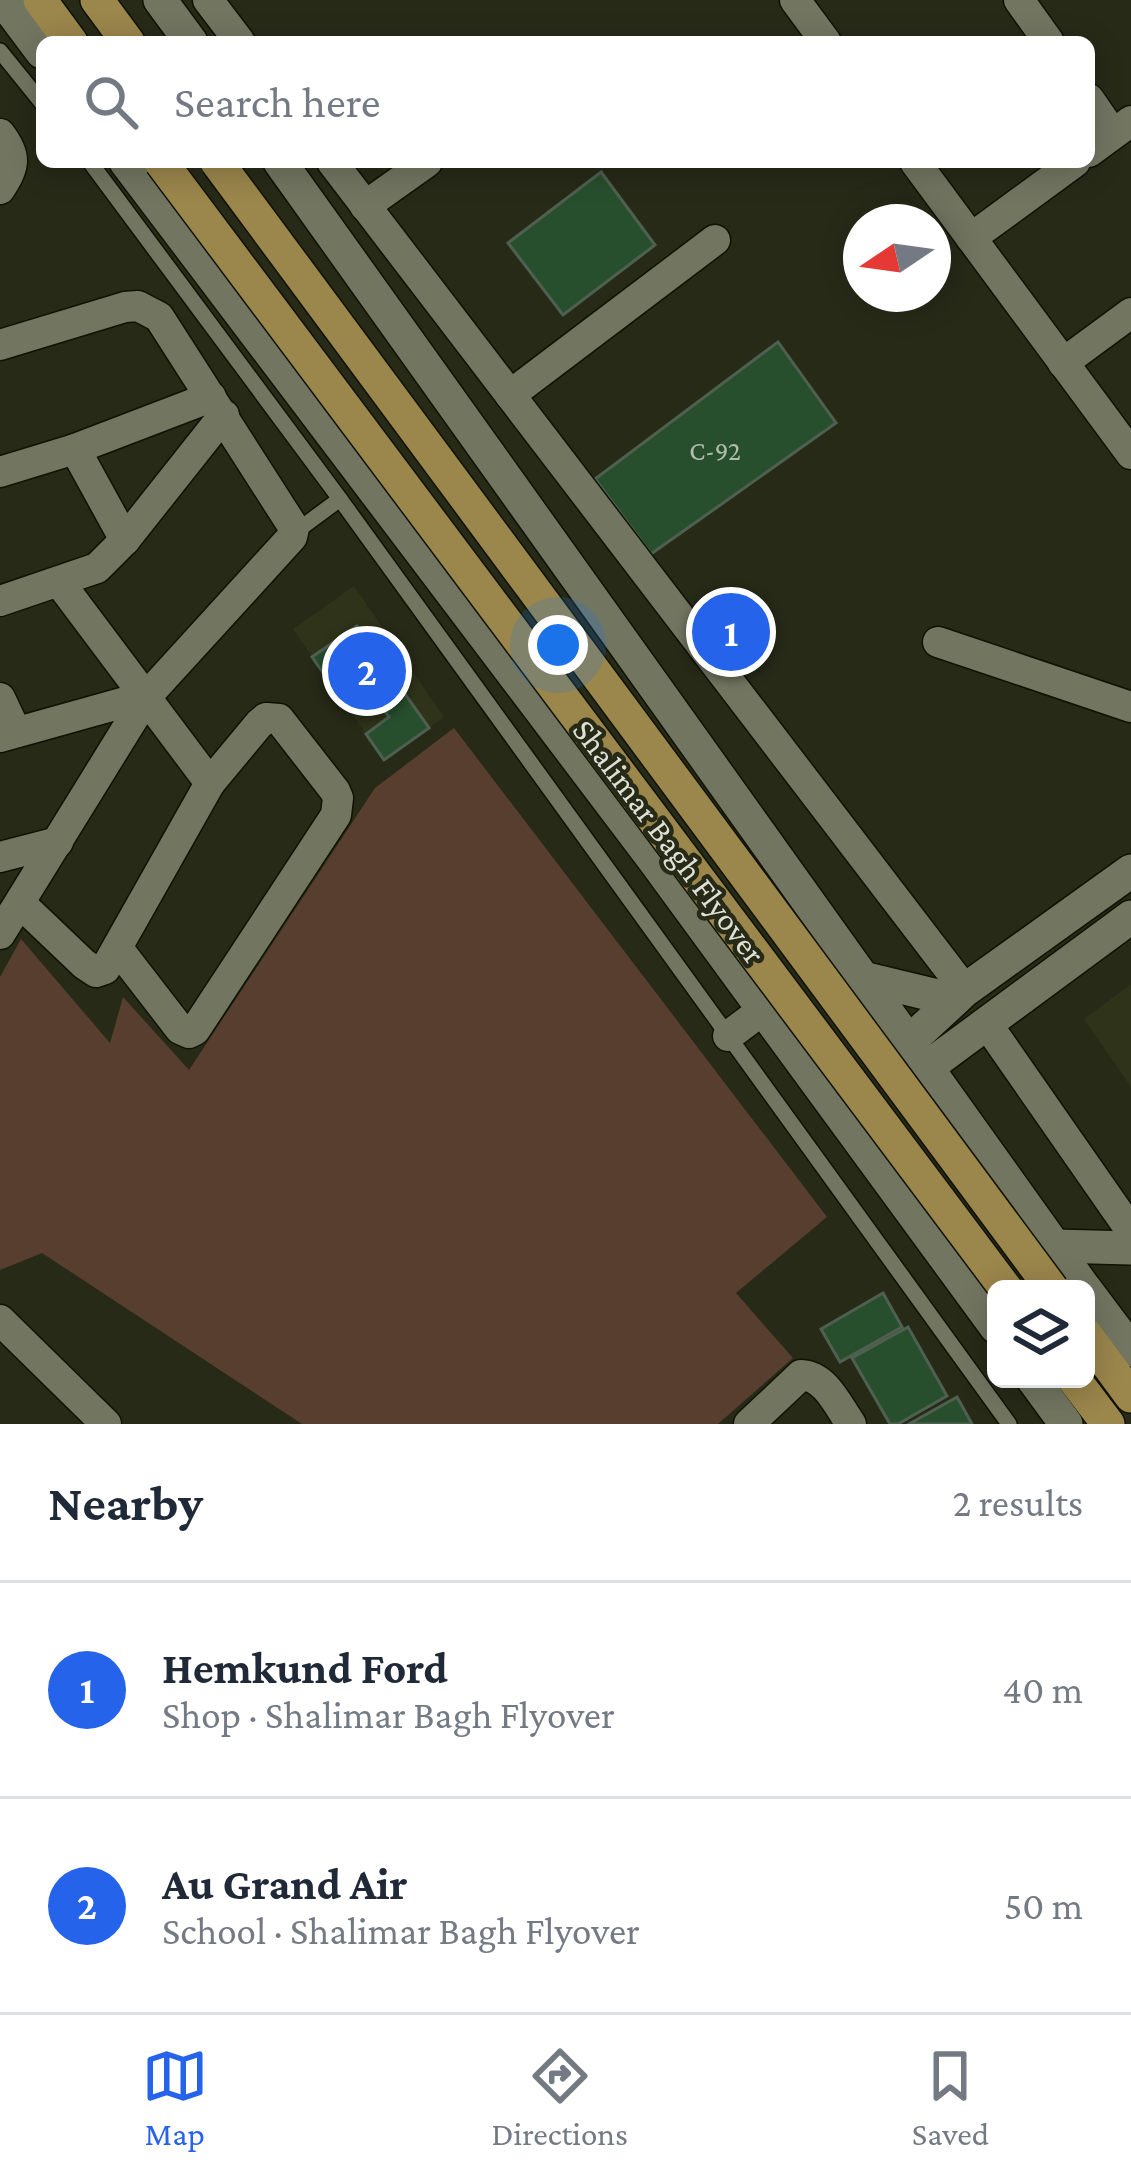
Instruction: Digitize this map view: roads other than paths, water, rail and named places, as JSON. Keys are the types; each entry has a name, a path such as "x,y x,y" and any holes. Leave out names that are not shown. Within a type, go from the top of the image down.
{"main road":[{"path":"97,0 124,36"},
{"path":"13,3 62,36"},
{"name":"Shalimar Bagh Flyover","path":"165,168 999,1280"},
{"name":"Shalimar Bagh Flyover","path":"221,168 1045,1280"},
{"path":"1095,1347 1131,1396"},
{"path":"1081,1388 1108,1424"}],"street":[{"path":"160,0 187,36"},
{"path":"208,0 235,36"},
{"path":"795,0 822,36"},
{"path":"1019,0 1045,36"},
{"path":"13,3 36,42"},
{"path":"1095,109 1111,135"},
{"path":"0,134 14,157 13,169 0,189"},
{"path":"131,168 654,860 987,1316"},
{"path":"284,168 867,979 927,1047 1079,1280"},
{"path":"336,168 960,995"},
{"path":"365,206 419,168"},
{"path":"919,168 1131,454"},
{"path":"971,238 1067,168"},
{"path":"510,395 715,240"},
{"path":"0,344 138,306 159,317 294,532 148,696 0,934"},
{"path":"1063,363 1131,313"},
{"path":"0,472 218,406"},
{"path":"0,601 97,568 125,540 218,406"},
{"path":"75,449 125,540"},
{"path":"60,583 210,783"},
{"path":"938,642 1131,706"},
{"path":"0,698 8,735 148,696"},
{"path":"20,904 96,971 109,965 210,783 259,724 272,717 279,719 335,791 338,807 195,1030 189,1034 180,1029 119,950"},
{"path":"654,860 736,796"},
{"path":"0,857 58,842"},
{"path":"927,1047 960,995 1131,871"},
{"path":"927,1047 987,1024 1131,917"},
{"path":"867,979 960,995"},
{"path":"728,1036 764,1010"},
{"path":"987,1024 1131,1231"},
{"path":"1055,1246 1131,1248"},
{"path":"1095,1302 1131,1350"},
{"path":"0,1320 106,1424"},
{"path":"749,1424 791,1381 813,1376 851,1424"},
{"path":"1040,1388 1066,1424"}],"lane":[{"path":"0,51 36,96"},
{"path":"94,168 1010,1424"},
{"path":"294,532 340,499"}],"place":[{"name":"Hemkund Ford","path":"731,632"},
{"name":"Au Grand Air","path":"367,671"}]}
